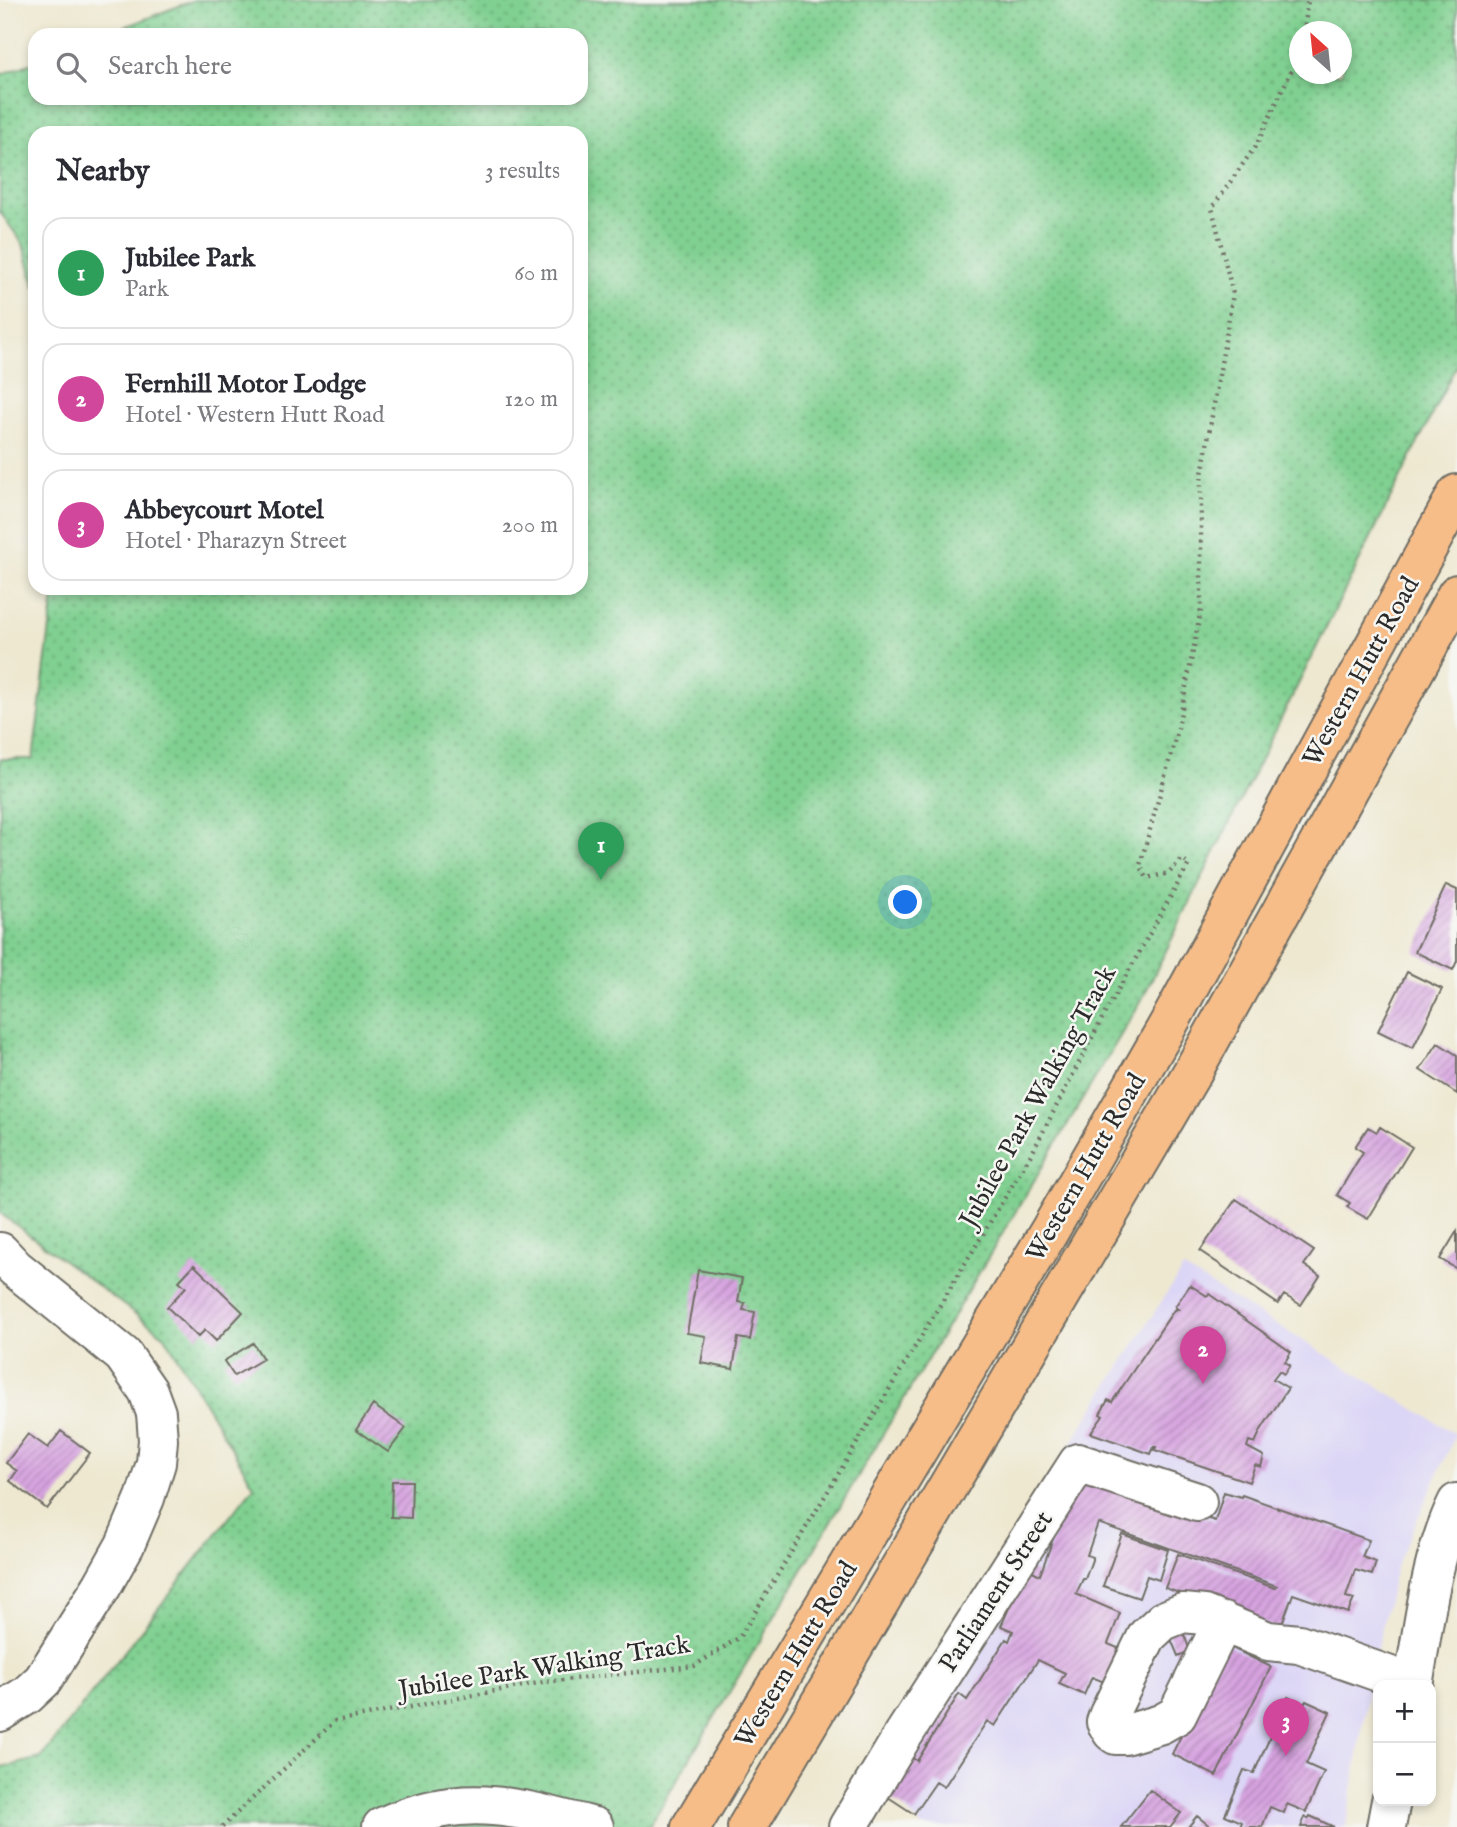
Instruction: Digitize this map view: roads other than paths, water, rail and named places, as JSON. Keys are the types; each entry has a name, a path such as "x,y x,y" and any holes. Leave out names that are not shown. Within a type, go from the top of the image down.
{"highway":[{"name":"Western Hutt Road","path":"691,1827 1078,1182 1168,1025 1457,494"},
{"name":"Western Hutt Road","path":"747,1827 1193,1071 1457,594"}],"street":[{"path":"0,1252 15,1268 123,1354 148,1391 156,1413 158,1440 156,1464 145,1498 125,1545 102,1586 43,1680 27,1695 0,1712"},
{"name":"Parliament Street","path":"848,1827 902,1737 1078,1463 1197,1502"},
{"path":"1414,1680 1439,1551 1448,1521 1457,1503"},
{"path":"1223,1622 1268,1640 1299,1644 1399,1680"},
{"path":"382,1827 436,1808 464,1804 498,1805 594,1827"},
{"path":"1386,1827 1390,1806"}],"place":[{"name":"Jubilee Park","path":"601,880"},
{"name":"Fernhill Motor Lodge","path":"1203,1384"},
{"name":"Abbeycourt Motel","path":"1286,1756"}]}
